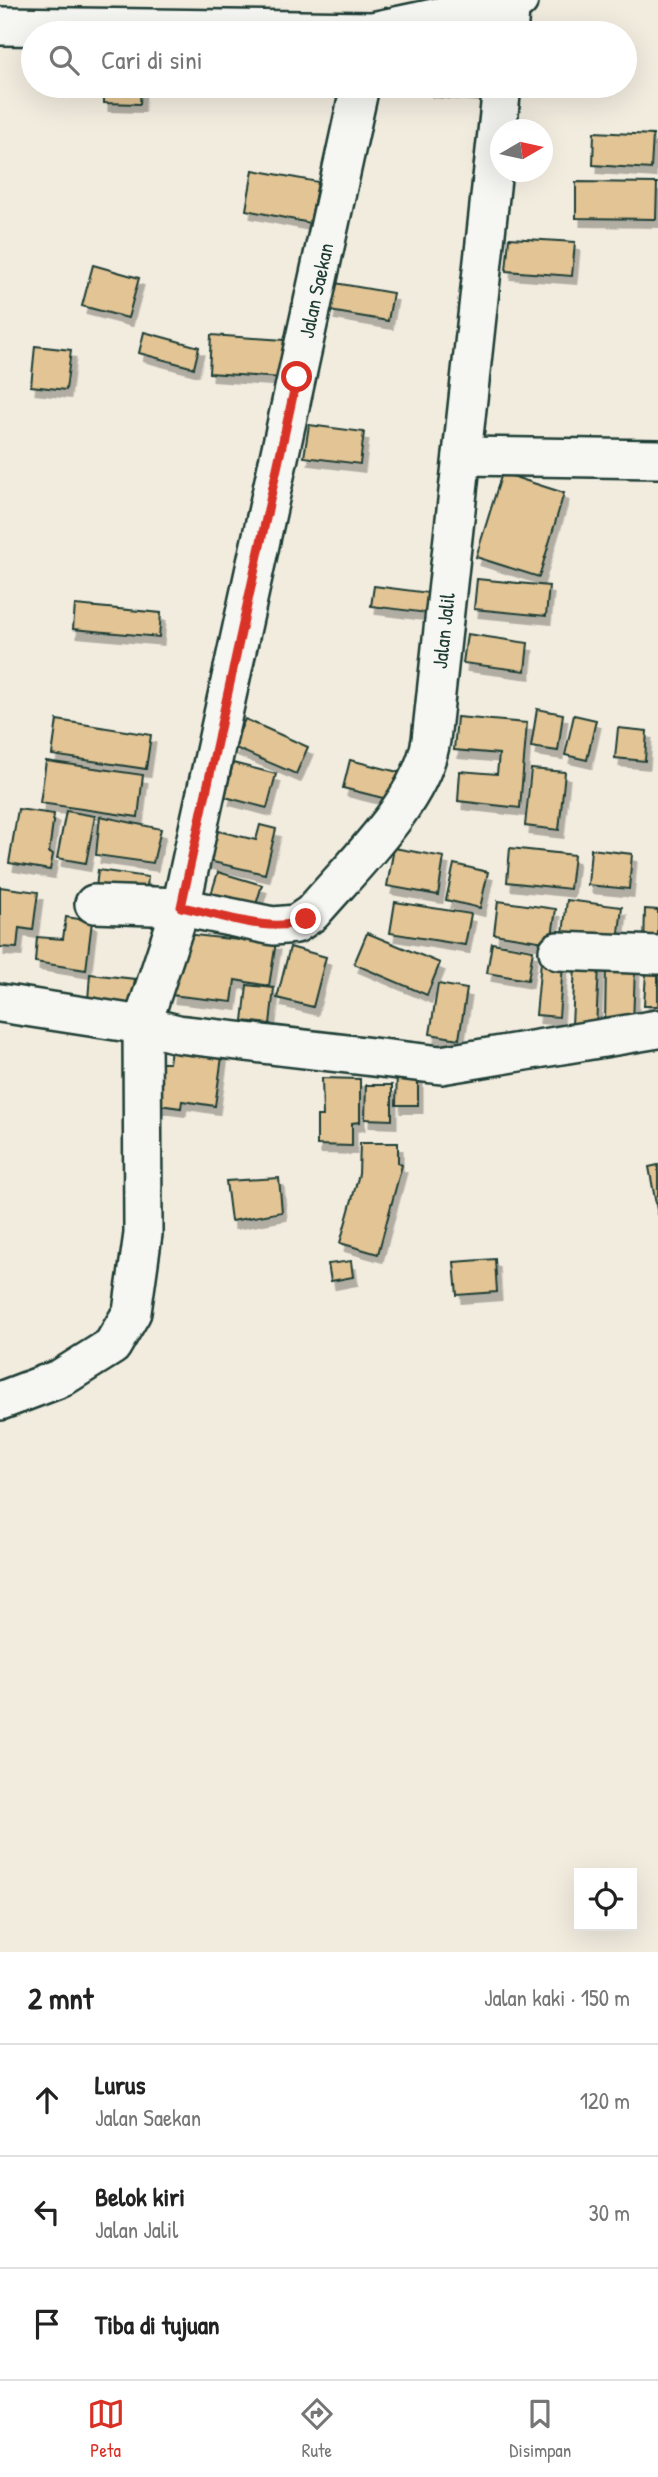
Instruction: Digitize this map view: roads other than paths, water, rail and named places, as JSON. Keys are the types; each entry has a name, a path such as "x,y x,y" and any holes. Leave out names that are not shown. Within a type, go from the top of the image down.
{"street":[{"path":"445,21 512,11"},
{"path":"0,26 21,26"},
{"name":"Jalan Saekan","path":"0,1401 61,1378 112,1346 132,1312 143,1234 142,1025 181,907 357,98"},
{"name":"Jalan Jalil","path":"94,904 181,907 273,926 296,924 312,913 402,807 419,781 428,761 431,740 501,98"},
{"path":"462,456 658,459"},
{"path":"558,951 658,955"},
{"path":"0,1003 142,1025 178,1034 441,1065 658,1029"}]}
